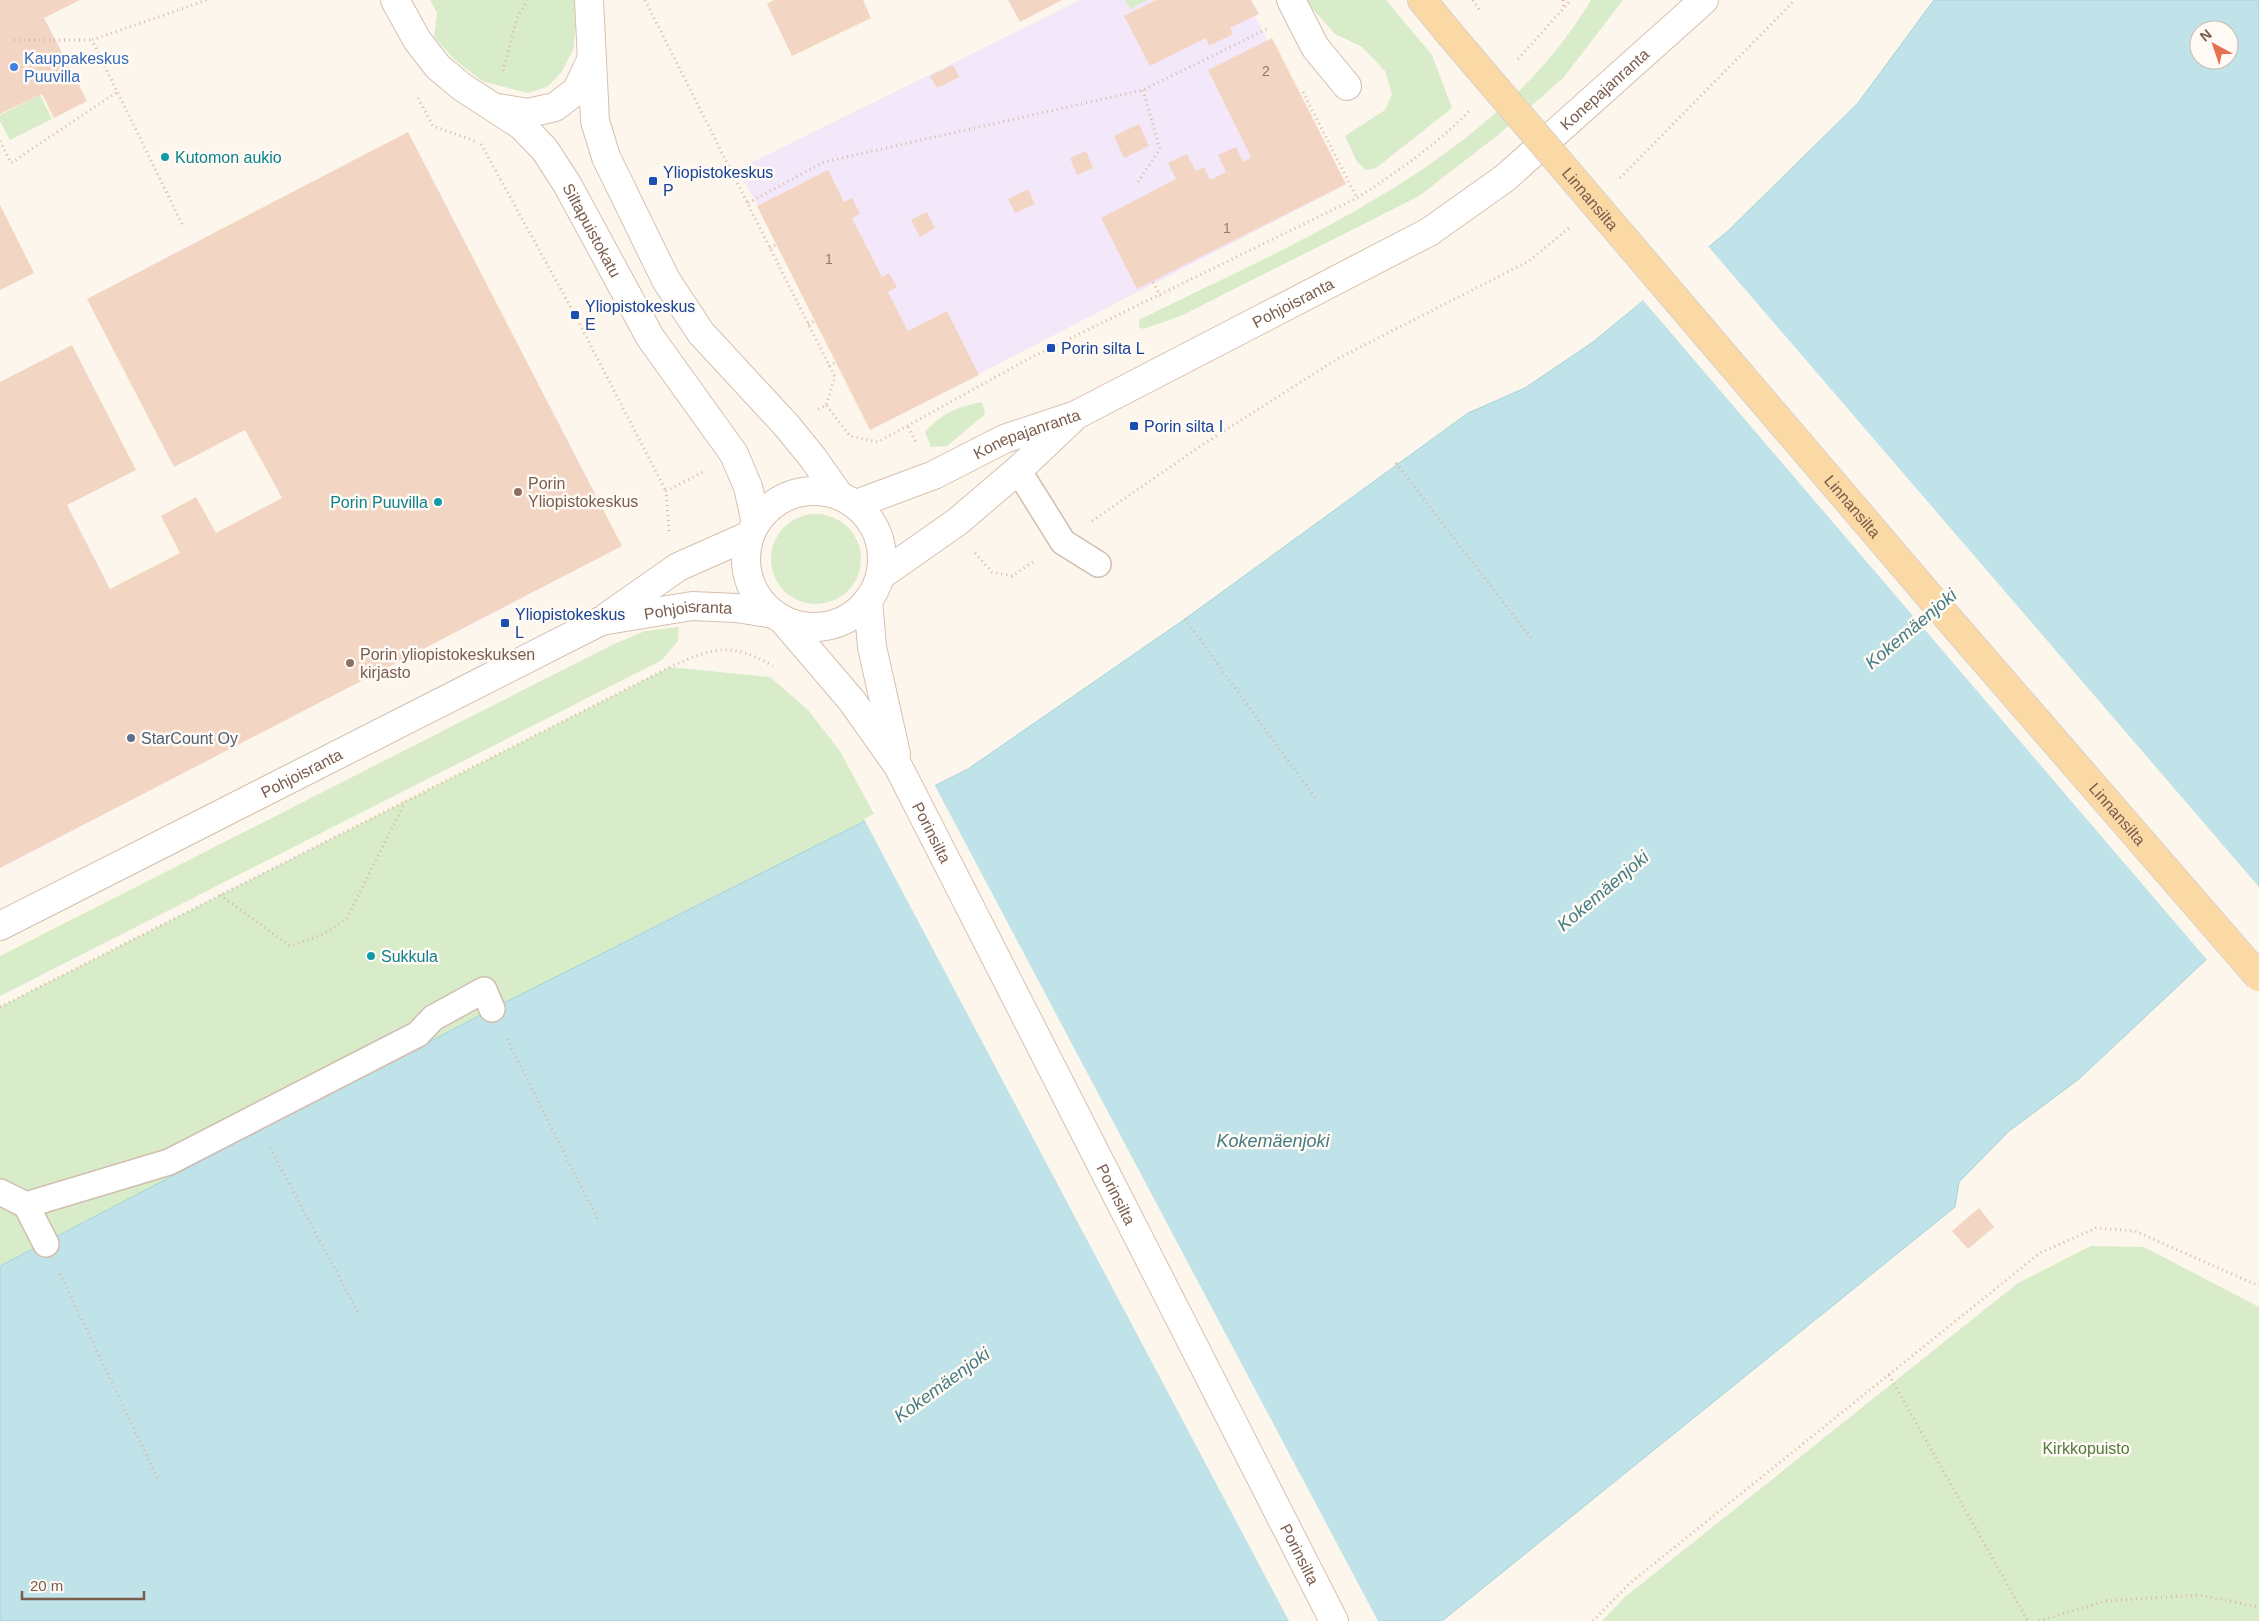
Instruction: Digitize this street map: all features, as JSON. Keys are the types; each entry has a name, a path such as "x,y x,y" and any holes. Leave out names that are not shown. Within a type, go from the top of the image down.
{"main road":[{"name":"Siltapuistokatu","path":"395,0 417,40 438,67 462,87 497,107 522,126 545,150 567,184 650,337 734,454 748,487 753,529"},
{"path":"589,0 595,121 606,157 666,280 701,333 787,426 847,500 866,514 880,539 882,553 874,588 849,617 828,626 804,626 778,616 759,599 751,587 746,561 753,529 774,503 800,492 813,490 847,500"},
{"path":"1291,0 1315,47 1347,86"},
{"name":"Konepajanranta","path":"1505,178 1704,0"},
{"name":"Linnansilta","path":"1426,4 1954,626 2259,976"},
{"path":"497,107 528,113 555,107 577,90 593,56"},
{"name":"Pohjoisranta","path":"1076,415 1429,232 1505,178"},
{"name":"Konepajanranta","path":"874,588 957,522 1018,470 1076,415"},
{"name":"Konepajanranta","path":"847,500 934,475 1004,439 1076,415"},
{"name":"Pohjoisranta","path":"0,926 601,621 678,567 753,529"},
{"name":"Porinsilta","path":"874,588 872,647 898,766"},
{"name":"Pohjoisranta","path":"601,621 692,606 736,608 778,616"},
{"name":"Porinsilta","path":"778,616 852,701 898,766 1334,1621"}],"lane":[{"path":"1018,470 1063,542 1098,564"},
{"path":"26,1205 169,1162 257,1124 418,1034 433,1018 484,990 492,1009"},
{"path":"0,1192 26,1205 46,1244"}],"path":[{"path":"14,40 92,40 207,0"},
{"path":"645,0 834,377 826,405 787,426"},
{"path":"1473,0 1480,12"},
{"path":"1563,0 1564,10"},
{"path":"1517,60 1571,0"},
{"path":"1613,185 1795,0"},
{"path":"748,203 824,162 1143,90 1270,26"},
{"path":"92,40 182,224"},
{"path":"1301,86 1357,198"},
{"path":"1138,182 1160,149 1143,90"},
{"path":"0,141 11,163 117,92"},
{"path":"416,95 433,126 480,142 575,315 666,491 669,539 678,567"},
{"path":"826,405 850,436 878,442 1032,357 1357,198 1395,172 1458,123 1471,109"},
{"path":"957,522 974,552 992,572 1012,576 1202,445 1284,392 1337,359 1528,261 1573,224"},
{"path":"770,248 777,244"},
{"path":"1153,282 1160,296"},
{"path":"808,324 816,321"},
{"path":"829,366 836,362"},
{"path":"908,427 934,475"},
{"path":"666,491 734,454"},
{"path":"1396,463 1531,638"},
{"path":"1185,619 1316,799"},
{"path":"0,1007 670,667 707,651 730,649 752,654 780,671"},
{"path":"220,895 290,946 324,934 347,918 405,801"},
{"path":"492,1009 598,1220"},
{"path":"257,1124 360,1316"},
{"path":"1593,1621 1630,1583 2040,1253 2096,1228 2135,1231 2259,1286"},
{"path":"46,1244 158,1479"},
{"path":"1889,1375 2028,1621"},
{"path":"2040,1621 2106,1601 2162,1597 2199,1595 2259,1607"}],"shaded area":[{"path":"1080,0 1247,0 1341,187 870,430 739,169"}],"green space":[{"path":"430,0 575,0 576,24 573,50 561,73 547,87 527,93 482,81 455,60 434,37 437,13"},
{"path":"1125,0 1148,0 1130,9"},
{"path":"1305,0 1386,0 1432,55 1452,108 1376,168 1366,170 1357,162 1345,136 1385,110 1392,94 1385,71 1362,47 1335,34"},
{"path":"1591,0 1623,0 1564,77 1498,135 1419,196 1181,316 1143,329 1139,327 1139,320 1327,226 1389,191 1448,151 1502,107 1551,57"},
{"path":"40,95 52,119 10,140 0,121 0,115"},
{"path":"982,402 985,414 947,446 931,447 925,432 931,425 944,415 965,406"},
{"path":"816,514 833,518 848,527 857,542 861,559 857,576 848,591 833,600 816,604 799,600 784,591 775,576 771,559 775,542 784,527 799,518"},
{"path":"679,627 678,641 662,660 0,996 0,956 612,645 645,631"},
{"path":"670,667 770,677 808,710 840,751 875,816 492,1009 0,1266 0,1007"},
{"name":"Kirkkopuisto","path":"2091,1246 2144,1247 2259,1307 2259,1621 1602,1621 1625,1597 2018,1283"}],"water":[{"name":"Kokemäenjoki","path":"1934,0 2259,0 2259,910 2079,1079 2009,1131 1959,1182 1955,1207 1442,1621 0,1621 0,1266 492,1009 968,769 1185,619 1468,413 1525,388 1593,342 1728,231 1858,103"}],"pier":[{"path":"1707,245 2259,887 2259,913 2208,961 1642,299"},
{"path":"934,784 1378,1621 1289,1621 864,819"}],"building":[{"path":"0,0 80,0 44,18 87,101 54,118 42,94 0,114"},
{"path":"774,0 863,0 871,18 792,56 767,4"},
{"path":"1008,0 1062,0 1020,22"},
{"path":"1156,0 1251,0 1259,14 1230,28 1233,34 1209,46 1206,38 1150,66 1124,16"},
{"path":"1272,38 1346,184 1137,289 1101,218 1176,179 1168,163 1187,154 1196,171 1204,167 1210,180 1226,172 1218,155 1236,147 1243,162 1251,157 1208,70"},
{"path":"953,65 959,77 937,88 930,76"},
{"path":"1139,124 1149,146 1124,158 1114,136"},
{"name":"Porin Puuvilla","path":"408,132 622,546 0,868 0,382 72,345 136,470 67,505 110,589 180,553 161,516 196,497 216,533 282,498 245,430 174,467 87,299"},
{"path":"1086,151 1093,168 1077,175 1070,158"},
{"path":"828,170 844,202 852,198 860,214 852,218 882,277 889,273 897,287 888,292 908,331 947,311 979,375 870,430 757,206"},
{"path":"1028,189 1035,204 1015,213 1008,199"},
{"path":"0,205 34,273 0,290"},
{"path":"927,212 935,228 920,237 911,220"},
{"path":"1979,1208 1994,1227 1968,1249 1952,1231"}],"place":[{"name":"Kauppakeskus Puuvilla","path":"14,67"},
{"name":"Kutomon aukio","path":"165,157"},
{"name":"Yliopistokeskus P","path":"653,181"},
{"name":"Yliopistokeskus E","path":"575,315"},
{"name":"Porin silta L","path":"1051,348"},
{"name":"Porin silta I","path":"1134,426"},
{"name":"Porin Yliopistokeskus","path":"518,492"},
{"name":"Porin Puuvilla","path":"438,502"},
{"name":"Yliopistokeskus L","path":"505,623"},
{"name":"Porin yliopistokeskuksen kirjasto","path":"350,663"},
{"name":"StarCount Oy","path":"131,738"},
{"name":"Sukkula","path":"371,956"}]}
